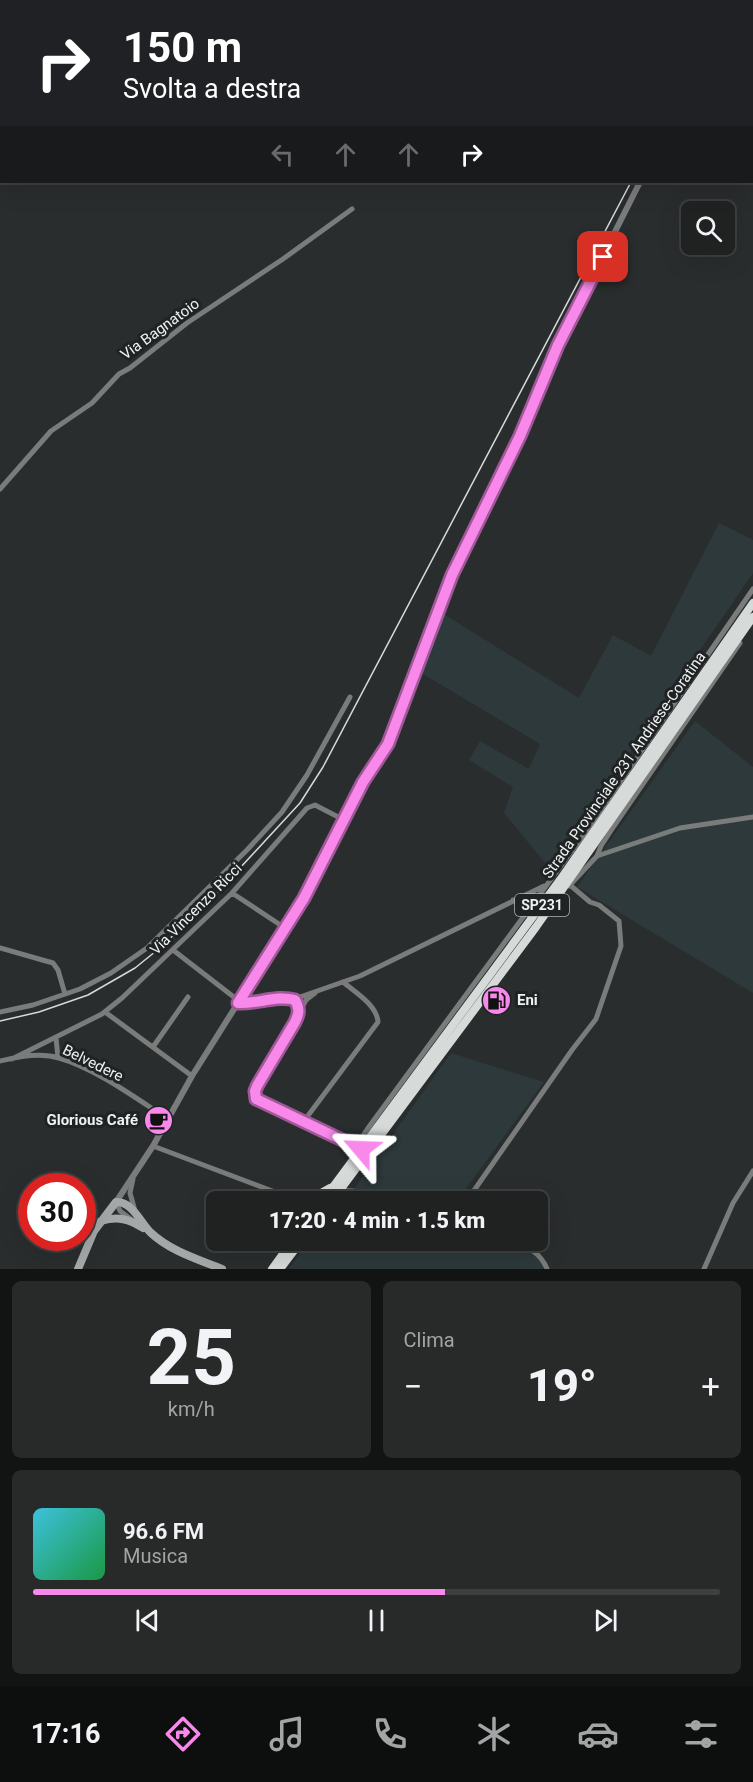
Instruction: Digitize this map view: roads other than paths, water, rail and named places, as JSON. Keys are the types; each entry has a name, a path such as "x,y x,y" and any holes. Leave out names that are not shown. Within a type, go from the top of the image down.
{"highway":[{"name":"Strada Provinciale 231 Andriese-Coratina","path":"336,1189 361,1149 567,870 753,603"},
{"name":"Strada Provinciale 231 Andriese-Coratina","path":"336,1189 546,913 753,617"},
{"path":"330,1191 336,1189"},
{"path":"272,1269 285,1251"},
{"path":"280,1269 294,1251"}],"main road":[{"path":"78,1269 94,1231 116,1202 124,1203 135,1218 172,1247 222,1269"},
{"path":"101,1221 135,1218"}],"street":[{"path":"116,1202 153,1146 192,1076 319,871 363,782 388,744 452,575 520,436 558,345 639,183"},
{"name":"Via Bagnatoio","path":"0,489 51,431 92,403 119,374 130,368 187,322 283,259 352,209"},
{"name":"SP231","path":"361,1149 364,1134 371,1124 585,833 753,589"},
{"path":"546,913 597,856 614,826 753,624"},
{"path":"0,1012 33,1005 80,989 111,973 147,948 247,850 282,812 297,792 350,698"},
{"name":"Via Vincenzo Ricci","path":"12,1059 105,1012 232,893 307,807 315,805 344,820"},
{"path":"597,856 680,828 753,817"},
{"path":"173,950 239,1002 300,997 343,982 399,958 545,885"},
{"path":"474,1191 596,1019 621,946 619,921 609,911 590,902 570,885"},
{"path":"232,893 285,928"},
{"path":"512,900 523,904 526,908 525,915"},
{"path":"0,948 53,963 58,970 64,994"},
{"path":"304,1120 378,1022 373,1009 343,982"},
{"path":"318,991 306,1000 288,1036 255,1091 256,1099 361,1149"},
{"path":"153,1047 188,997"},
{"path":"284,997 295,1000 299,1013"},
{"path":"105,1012 192,1076"},
{"path":"56,1038 58,1058"},
{"path":"44,1043 45,1056"},
{"name":"Belvedere","path":"0,1061 45,1056 58,1058 94,1074 168,1119"},
{"path":"153,1146 269,1191"},
{"path":"704,1269 734,1203 753,1171"},
{"path":"134,1176 130,1193 135,1218"},
{"path":"336,1189 353,1191"},
{"path":"533,1251 544,1260 547,1269"}],"railway":[{"path":"0,1021 39,1012 88,995 135,968 161,947 215,895 300,803 323,767 630,183"}],"place":[{"name":"Eni","path":"496,1000"},
{"name":"Glorious Café","path":"159,1120"}]}
